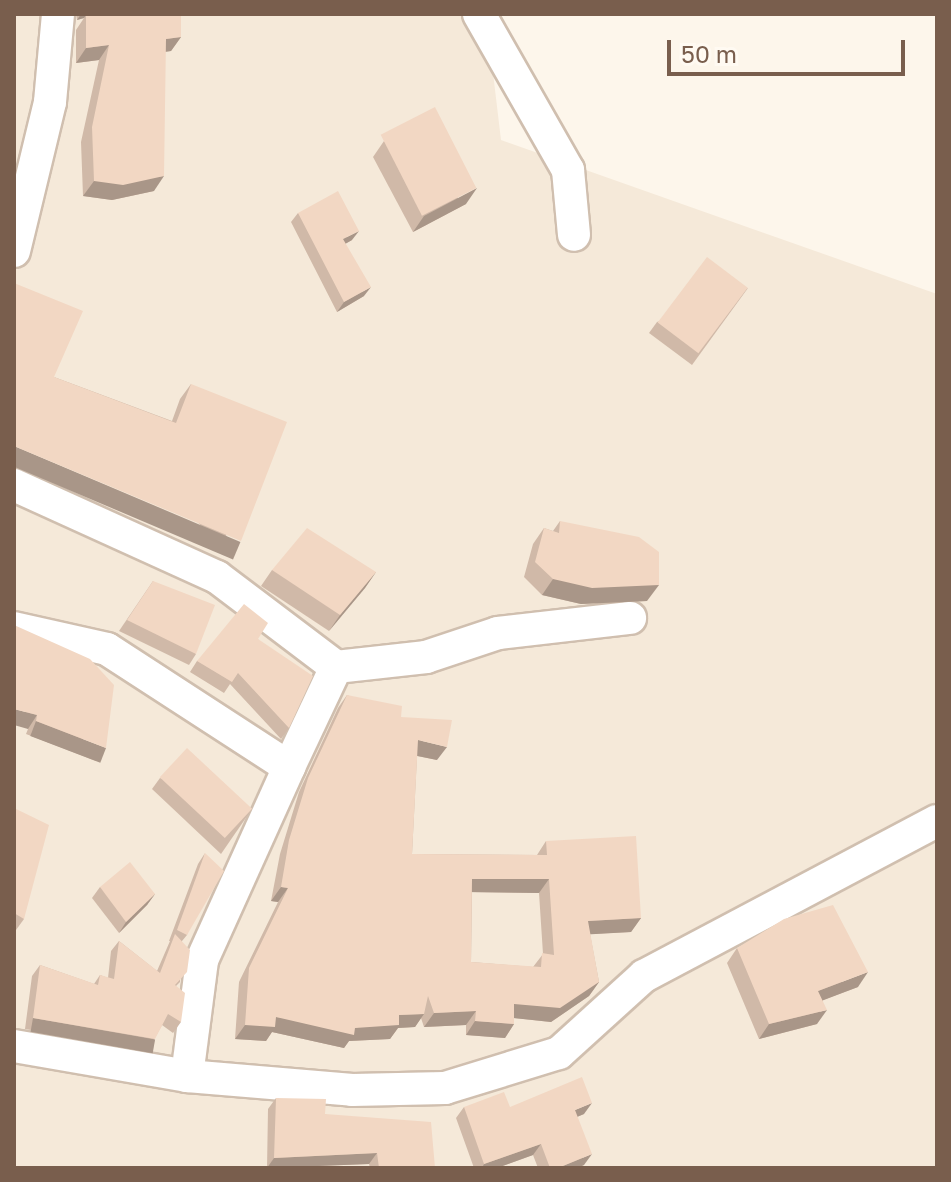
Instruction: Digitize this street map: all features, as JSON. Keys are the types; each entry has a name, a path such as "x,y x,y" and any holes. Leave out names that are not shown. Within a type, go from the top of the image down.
{"street":[{"path":"14,251 50,102 58,14"},
{"path":"479,14 568,170 574,235"},
{"path":"14,485 217,577 336,667 426,657 498,633 630,618"},
{"path":"14,628 107,649 289,767"},
{"path":"187,1076 202,960 336,667"},
{"path":"14,1046 187,1076 352,1090 445,1088 559,1053 644,976 937,821"}],"shaded area":[{"path":"14,14 486,14 501,140 937,294 937,1168 14,1168"}],"building":[{"path":"88,14 181,14 181,37 166,39 164,176 123,185 94,181 92,127 109,45 86,48"},
{"path":"435,107 476,188 422,216 381,135"},
{"path":"338,191 359,231 343,239 371,287 344,302 298,213"},
{"path":"707,257 748,288 698,353 658,322"},
{"path":"14,283 83,311 54,377 176,423 191,384 287,422 241,541 14,446"},
{"path":"560,521 639,537 659,552 659,585 592,588 553,579 535,562 544,528 559,533"},
{"path":"307,528 376,572 340,615 272,570"},
{"path":"153,581 215,605 196,654 127,620"},
{"path":"244,604 268,623 258,639 313,676 289,728 238,673 232,682 197,661"},
{"path":"14,625 90,659 114,685 106,748 36,721 37,715 14,709"},
{"path":"347,695 402,706 401,717 452,720 447,747 418,740 412,854 547,855 546,841 636,836 641,918 588,921 599,982 560,1008 514,1004 514,1024 475,1021 476,1011 434,1013 428,996 424,1014 399,1015 399,1025 355,1028 354,1035 276,1017 275,1027 245,1025 249,968 288,888 281,887 289,840 308,778","holes":["472,879 549,879 554,955 542,953 541,967 471,962"]},
{"path":"187,748 252,809 225,838 160,777"},
{"path":"14,808 49,825 24,919 14,913"},
{"path":"205,853 224,871 187,935 177,930"},
{"path":"130,862 155,894 126,922 100,887"},
{"path":"833,905 868,972 818,991 827,1010 769,1024 737,948 784,919"},
{"path":"175,934 190,950 187,972 175,985 185,993 181,1022 168,1014 155,1039 33,1018 40,965 98,985 100,975 114,979 119,941 160,973"},
{"path":"582,1077 592,1103 575,1110 592,1154 558,1168 550,1168 541,1144 484,1164 464,1107 504,1092 510,1107"},
{"path":"276,1098 326,1099 325,1114 431,1122 435,1168 379,1168 377,1153 274,1158"}]}
